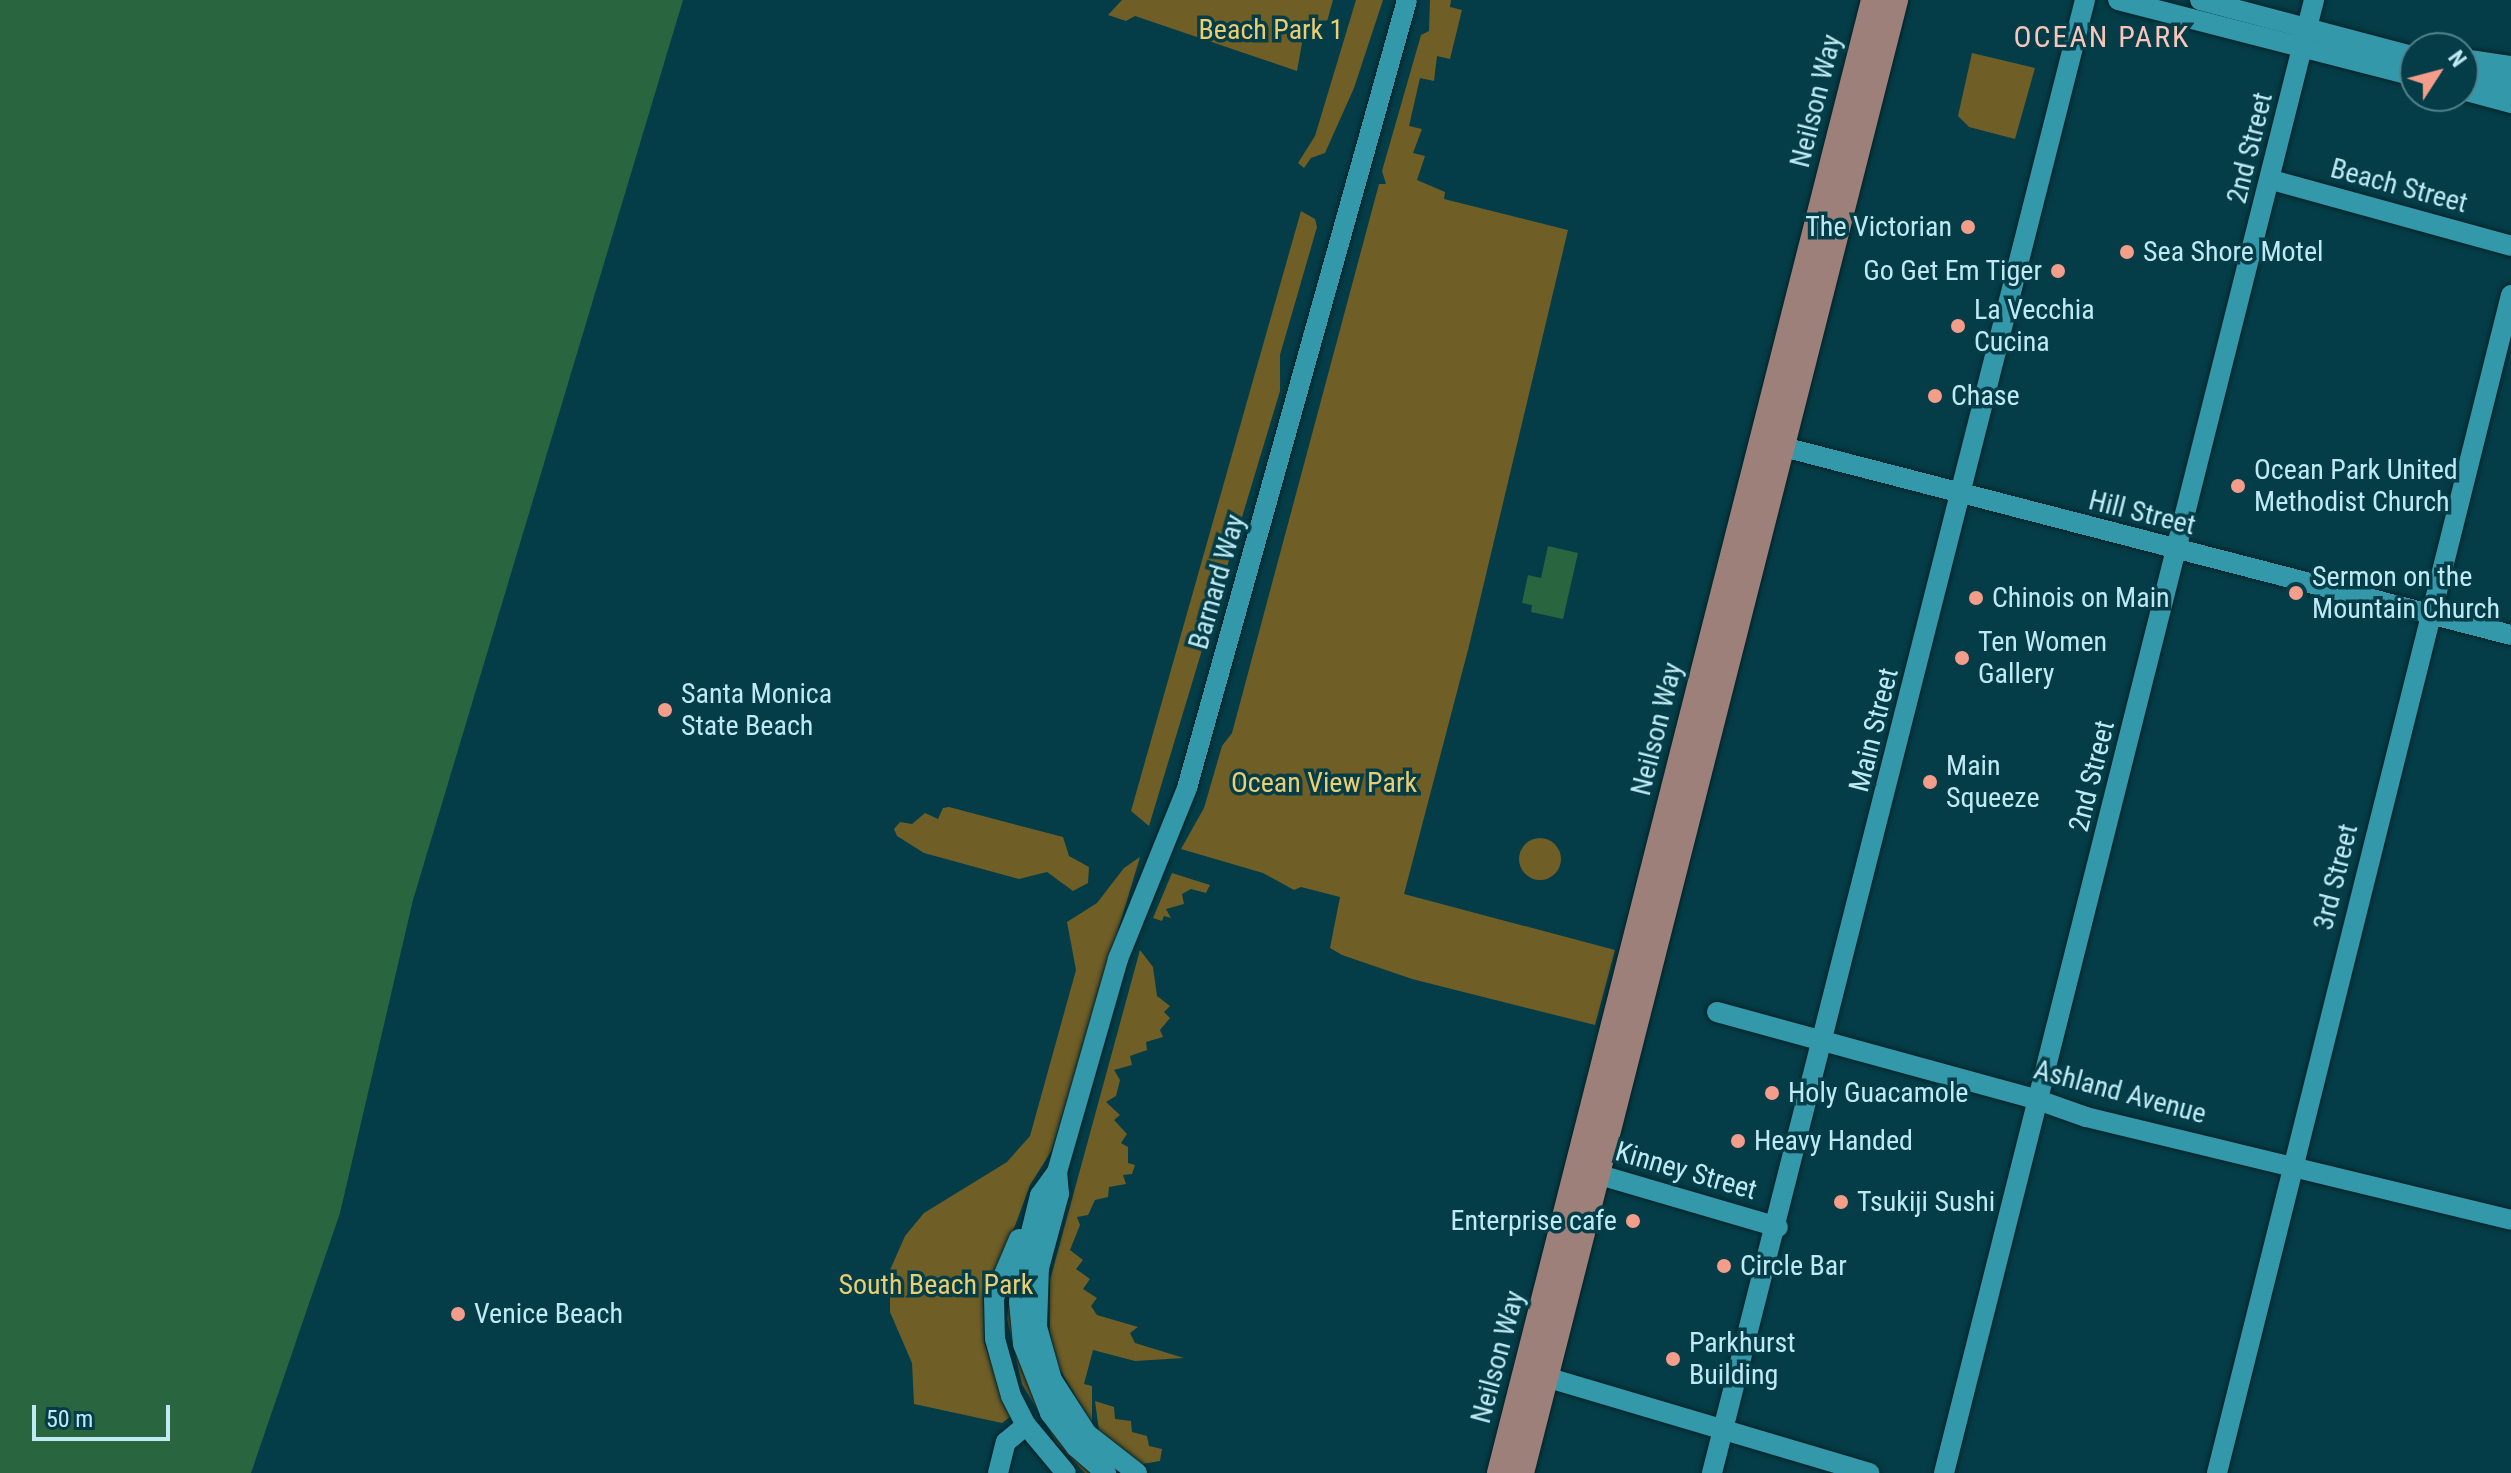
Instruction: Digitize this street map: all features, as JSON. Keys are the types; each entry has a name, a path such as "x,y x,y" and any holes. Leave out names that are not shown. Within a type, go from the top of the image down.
{"main road":[{"name":"Neilson Way","path":"1499,1473 1536,1374 1588,1171 1770,444 1873,0"},
{"name":"Neilson Way","path":"1770,444 1896,0"},
{"name":"Neilson Way","path":"1522,1473 1536,1374"}],"street":[{"name":"Barnard Way","path":"1137,1473 1105,1452 1076,1421 1042,1352 1037,1279 1059,1194 1057,1172 1118,959 1187,788 1407,0"},
{"name":"Main Street","path":"1712,1473 1778,1227 2085,0"},
{"path":"2118,0 2399,54"},
{"path":"2200,0 2399,70"},
{"name":"2nd Street","path":"1944,1473 2272,180 2314,0"},
{"path":"2479,61 2511,66"},
{"path":"2479,74 2511,83"},
{"path":"2479,94 2511,103"},
{"name":"Beach Street","path":"2272,180 2511,246"},
{"name":"3rd Street","path":"2217,1473 2511,295"},
{"name":"Hill Street","path":"1770,444 1962,496 2511,635"},
{"name":"Ashland Avenue","path":"1717,1012 2038,1100 2086,1117 2293,1163 2511,1220"},
{"name":"Kinney Street","path":"1588,1171 1778,1227"},
{"name":"Barnard Way","path":"1057,1172 1027,1210 994,1298 992,1317 1001,1367 1026,1425 1066,1473"},
{"name":"Barnard Way","path":"1041,1193 1019,1290 1023,1344 1038,1389 1056,1422 1106,1473"},
{"path":"1536,1374 1870,1473"},
{"path":"998,1473 1006,1442 1026,1425"}],"green space":[{"name":"Beach Park 1","path":"1122,0 1333,0 1326,25 1317,23 1304,32 1297,71 1135,16 1126,21 1108,15"},
{"path":"1356,0 1383,0 1354,88 1325,153 1311,158 1304,168 1298,163 1315,136"},
{"name":"Ocean View Park","path":"1430,0 1451,0 1450,7 1462,10 1450,59 1437,56 1434,81 1420,78 1409,126 1422,129 1413,153 1425,156 1417,180 1445,192 1444,199 1568,230 1469,646 1404,894 1615,950 1595,1025 1412,979 1342,955 1330,948 1340,897 1301,887 1294,890 1263,873 1181,849 1204,808 1222,746 1232,733 1379,184 1386,184 1382,171 1421,35 1429,31"},
{"path":"1972,53 2035,68 2015,139 1969,127 1958,116"},
{"path":"1301,211 1315,219 1317,227 1280,355 1280,391 1149,826 1131,811"},
{"path":"943,808 1063,837 1069,856 1089,867 1088,883 1073,891 1047,872 1019,879 924,853 897,836 894,829 900,822 912,824 925,813 938,819"},
{"path":"1540,838 1555,844 1561,859 1555,874 1540,880 1525,874 1519,859 1525,844"},
{"name":"South Beach Park","path":"1140,857 1052,1150 1030,1185 1002,1261 983,1286 984,1342 1010,1417 1002,1423 914,1404 912,1363 890,1312 890,1270 905,1236 924,1213 1007,1162 1030,1136 1076,970 1067,922 1097,903 1124,868"},
{"path":"1172,873 1210,885 1206,893 1191,889 1182,894 1184,904 1166,909 1171,918 1164,916 1162,921 1153,918"},
{"path":"1140,950 1153,967 1157,996 1170,1006 1164,1012 1170,1018 1160,1030 1163,1037 1146,1042 1147,1050 1130,1056 1132,1065 1114,1070 1120,1080 1116,1096 1106,1102 1120,1115 1114,1120 1127,1134 1121,1143 1128,1147 1128,1163 1135,1165 1132,1174 1123,1175 1126,1184 1109,1187 1108,1197 1095,1200 1088,1215 1077,1217 1080,1225 1070,1250 1083,1260 1076,1269 1090,1279 1083,1289 1097,1298 1091,1306 1097,1315 1138,1327 1130,1333 1135,1343 1184,1358 1135,1361 1093,1350 1084,1384 1092,1386 1092,1424 1058,1366 1050,1333 1050,1280"},
{"path":"1011,1283 1095,1473 1085,1473 1058,1445 1022,1384 1007,1319"},
{"path":"1095,1401 1114,1407 1115,1419 1131,1421 1132,1432 1147,1436 1149,1446 1162,1449 1160,1461 1142,1464 1099,1431"}],"shaded area":[{"path":"0,0 683,0 413,900 340,1213 251,1473 0,1473"},
{"path":"1548,546 1578,553 1563,619 1531,612 1532,605 1522,603 1528,575 1541,578"}],"place":[{"name":"The Victorian","path":"1968,227"},
{"name":"Sea Shore Motel","path":"2127,252"},
{"name":"Go Get Em Tiger","path":"2058,271"},
{"name":"La Vecchia Cucina","path":"1958,326"},
{"name":"Chase","path":"1935,396"},
{"name":"Ocean Park United Methodist Church","path":"2238,486"},
{"name":"Sermon on the Mountain Church","path":"2296,593"},
{"name":"Chinois on Main","path":"1976,598"},
{"name":"Ten Women Gallery","path":"1962,658"},
{"name":"Santa Monica State Beach","path":"665,710"},
{"name":"Main Squeeze","path":"1930,782"},
{"name":"Holy Guacamole","path":"1772,1093"},
{"name":"Heavy Handed","path":"1738,1141"},
{"name":"Tsukiji Sushi","path":"1841,1202"},
{"name":"Enterprise cafe","path":"1633,1221"},
{"name":"Circle Bar","path":"1724,1266"},
{"name":"Venice Beach","path":"458,1314"},
{"name":"Parkhurst Building","path":"1673,1359"}],"district":[{"name":"OCEAN PARK","path":"2102,37"}]}
